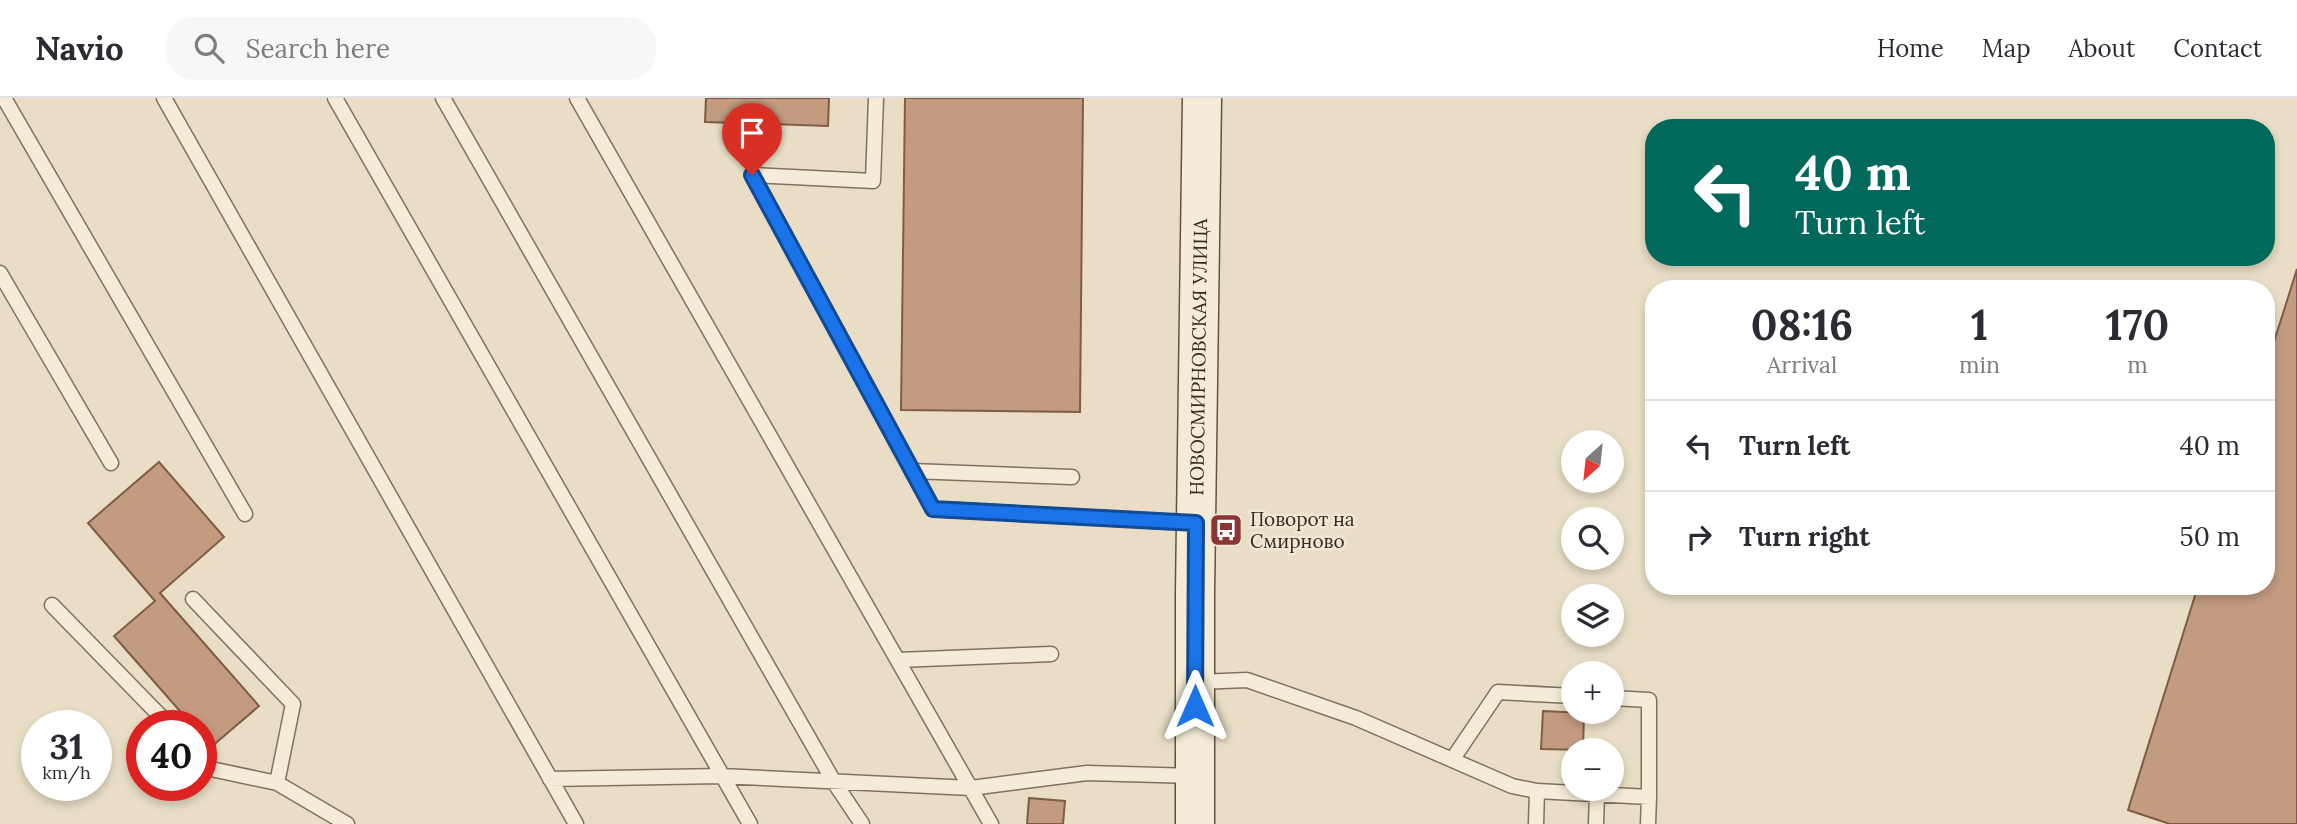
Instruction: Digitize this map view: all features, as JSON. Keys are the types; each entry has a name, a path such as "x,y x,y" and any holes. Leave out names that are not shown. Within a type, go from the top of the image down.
{"street":[{"name":"НОВОСМИРНОВСКАЯ УЛИЦА","path":"1195,824 1202,98"}],"lane":[{"path":"4,98 245,514"},
{"path":"164,98 576,824"},
{"path":"335,98 750,824"},
{"path":"443,98 834,782 862,824"},
{"path":"577,98 991,824"},
{"path":"876,98 873,181 752,175 933,509 1196,523"},
{"path":"0,273 111,463"},
{"path":"912,471 1072,477"},
{"path":"193,599 293,704 277,783"},
{"path":"52,605 154,710"},
{"path":"898,660 1051,654"},
{"path":"1196,682 1247,680 1356,719 1512,786 1561,792"},
{"path":"1452,760 1498,692 1561,695"},
{"path":"1624,699 1649,700 1648,824"},
{"path":"217,770 277,783 347,824"},
{"path":"550,779 722,776 971,788 1087,773 1195,776"},
{"path":"1536,824 1537,791"},
{"path":"1624,795 1649,797"},
{"path":"1596,824 1597,801"}],"building":[{"path":"706,98 829,98 828,126 705,122"},
{"path":"905,98 1083,98 1080,412 901,410"},
{"path":"2297,269 2297,824 2170,824 2128,810 2195,595 2275,595 2275,339"},
{"path":"159,462 224,537 160,593 259,706 217,742 217,710 179,710 114,636 155,601 88,523"},
{"path":"1543,711 1561,712 1561,724 1584,724 1583,738 1561,738 1561,749 1541,749"},
{"path":"1029,798 1065,801 1063,824 1027,824"}],"place":[{"name":"Поворот на Смирново","path":"1226,530"}],"route":[{"path":"752,175 933,509 1196,523 1195,706"}]}
